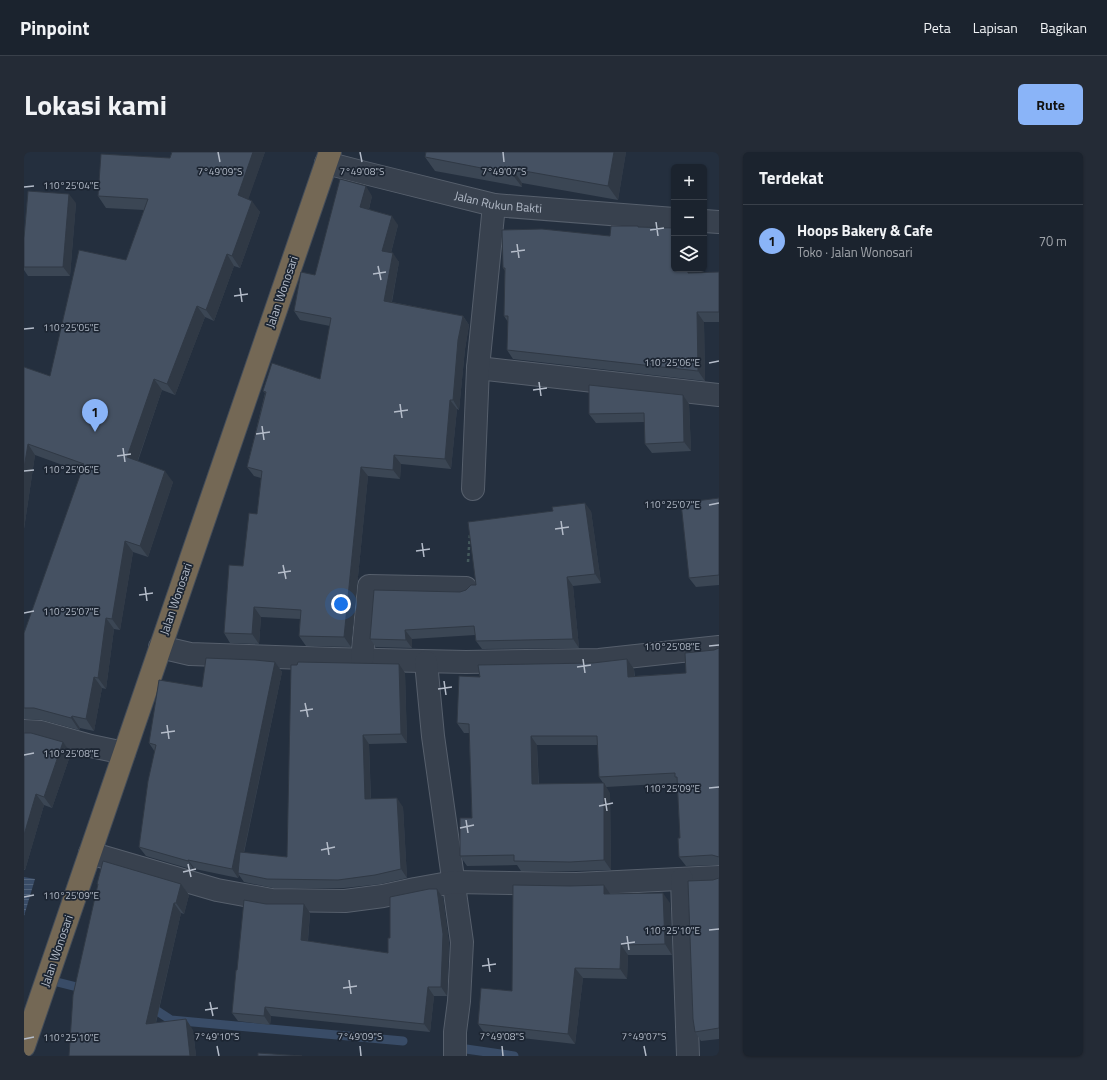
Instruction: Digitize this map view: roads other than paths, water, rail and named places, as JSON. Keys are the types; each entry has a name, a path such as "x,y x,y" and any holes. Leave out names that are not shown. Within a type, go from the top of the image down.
{"highway":[{"name":"Jalan Wonosari","path":"24,1046 29,1014 52,964 328,157"}],"street":[{"name":"Jalan Rukun Bakti","path":"328,157 373,175 494,205 671,219"},
{"path":"473,489 478,368 494,205"},
{"path":"707,221 719,222"},
{"path":"478,368 719,395"},
{"path":"362,660 369,586 466,588"},
{"path":"160,647 190,654 426,662 599,660 719,647"},
{"path":"426,662 433,736 462,942 454,1056"},
{"path":"24,731 41,732 91,746 124,753"},
{"path":"90,853 216,890 272,900 345,901 383,896 454,882 577,884 719,877"},
{"path":"682,879 688,1056"}],"water":[{"path":"24,877 35,879 24,916"}],"waterway":[{"path":"57,982 85,989"},
{"path":"148,1005 171,1020 403,1041"},
{"path":"466,1049 514,1056"}],"place":[{"name":"Hoops Bakery & Cafe","path":"95,432"}]}
